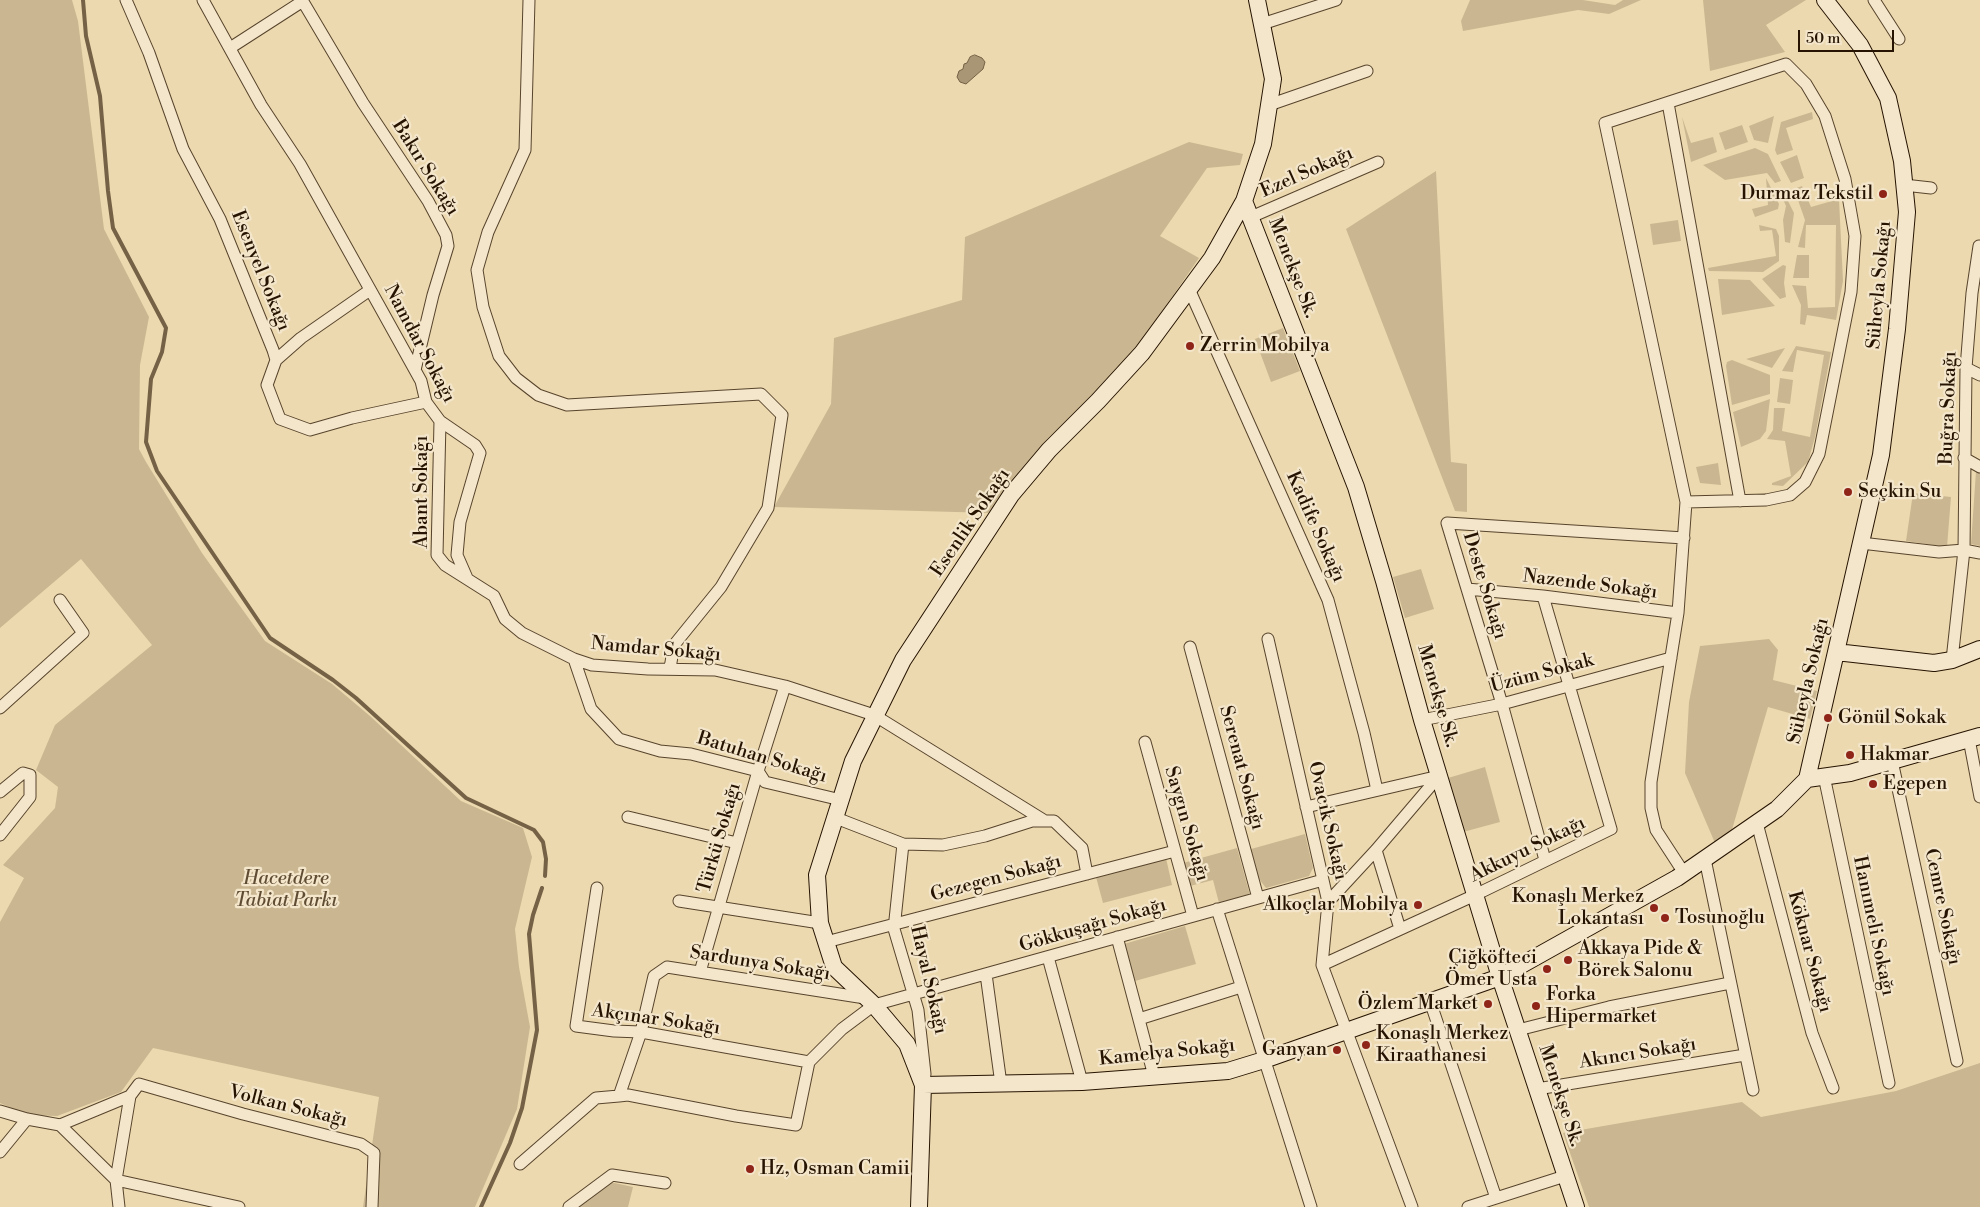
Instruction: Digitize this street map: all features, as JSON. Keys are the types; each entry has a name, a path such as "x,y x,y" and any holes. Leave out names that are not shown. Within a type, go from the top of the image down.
{"street":[{"name":"Esenyel Sokağı","path":"126,0 149,53 182,148 220,219 276,360 267,385 280,419 310,430 352,418 426,402"},
{"name":"Namdar Sokağı","path":"203,0 261,105 300,164 415,370 421,381 426,402 440,421 475,445 480,453 460,522 457,555 468,578 494,596 504,619 522,633 592,665 648,669 715,670 785,686 874,715 1045,821 1054,821 1082,848 1087,874"},
{"path":"529,0 525,150 488,232 477,270 483,307 498,356 516,378 538,395 567,405 761,394 782,415 768,508 721,587 674,645 670,668"},
{"name":"Esenlik Sokağı","path":"923,1085 907,1044 834,967 820,923 816,875 853,761 874,715 903,660 1011,495 1049,450 1142,353 1212,258 1244,201 1262,144 1273,79 1257,0"},
{"path":"1262,24 1336,0"},
{"name":"Süheyla Sokağı","path":"1807,779 1881,455 1897,329 1907,212 1902,161 1888,98 1860,45 1825,0"},
{"path":"1874,0 1899,39"},
{"path":"230,48 302,1"},
{"name":"Bakır Sokağı","path":"302,1 363,103 428,201 446,234 448,246 433,295 415,370"},
{"path":"1684,873 1656,830 1651,808 1651,782 1678,613 1686,502 1605,123 1786,64 1806,84 1825,116 1845,179 1855,236 1851,292 1819,454 1805,482 1790,495 1766,500 1686,502"},
{"path":"1269,105 1367,71"},
{"path":"1668,102 1740,501"},
{"name":"Ezel Sokağı","path":"1251,218 1378,162"},
{"path":"1904,185 1931,188"},
{"name":"Menekşe Sk.","path":"1244,201 1356,487 1422,720 1500,977 1576,1207"},
{"name":"Buğra Sokağı","path":"1952,660 1964,550 1966,368 1976,295 1979,246"},
{"name":"Kadife Sokağı","path":"1189,289 1328,600 1364,733 1377,790"},
{"path":"276,360 301,338 370,290"},
{"path":"1966,368 1980,375"},
{"name":"Abant Sokağı","path":"440,421 437,555 445,566 468,578"},
{"path":"1964,458 1980,466"},
{"name":"Deste Sokağı","path":"1545,860 1502,704 1447,522 1684,538"},
{"path":"1861,543 1939,552 1964,550 1980,552"},
{"name":"Nazende Sokağı","path":"1467,589 1543,596 1678,613"},
{"name":"Akkuyu Sokağı","path":"1322,965 1475,895 1611,829 1543,596"},
{"path":"0,708 83,633 60,600"},
{"name":"Ovacık Sokağı","path":"1268,639 1328,902 1322,965 1412,1207"},
{"name":"Serenat Sokağı","path":"1190,646 1258,898"},
{"path":"1836,652 1934,663 1952,660 1980,649"},
{"name":"Batuhan Sokağı","path":"574,658 591,709 619,740 660,751 691,754 758,771 765,782 841,800"},
{"name":"Üzüm Sokak","path":"1422,720 1502,704 1671,658"},
{"name":"Türkü Sokağı","path":"700,972 758,771 785,686"},
{"path":"1264,1060 1500,977 1684,873 1777,809 1807,779 1850,773 1974,738 1980,797"},
{"name":"Saygın Sokağı","path":"1144,742 1194,916"},
{"name":"Cemre Sokağı","path":"1892,761 1957,1061"},
{"path":"0,792 23,773 30,775 30,797 0,835"},
{"path":"1306,807 1439,776"},
{"path":"1328,902 1376,850 1439,776"},
{"name":"Hanımeli Sokağı","path":"1824,776 1888,1083"},
{"path":"628,817 737,843"},
{"path":"836,818 903,844 943,845 985,836 1032,821 1045,821"},
{"name":"Köknar Sokağı","path":"1757,823 1812,1033 1833,1088"},
{"name":"Hayal Sokağı","path":"903,844 894,924 918,1010 925,1074 923,1085"},
{"path":"1376,850 1400,929"},
{"name":"Gezegen Sokağı","path":"826,942 1175,851"},
{"path":"1705,859 1753,1090"},
{"name":"Gökkuşağı Sokağı","path":"869,1002 914,994 1322,880"},
{"name":"Akçınar Sokağı","path":"597,888 576,1026 641,1032 809,1062"},
{"path":"679,901 820,923"},
{"path":"1217,909 1311,1207"},
{"path":"1117,937 1154,1076"},
{"name":"Kamelya Sokağı","path":"1048,956 1082,1082 1228,1070 1264,1060"},
{"name":"Sardunya Sokağı","path":"641,1032 654,976 667,967 869,1002"},
{"path":"986,974 1001,1084"},
{"path":"1518,1030 1609,1008 1730,983"},
{"path":"1139,1019 1241,987"},
{"path":"1430,1001 1496,1198"},
{"path":"520,1164 596,1098 628,1095 731,1115 796,1125 809,1062 869,1002"},
{"path":"619,1096 641,1032"},
{"name":"Akıncı Sokağı","path":"1537,1089 1745,1054"},
{"path":"919,1207 923,1085 1082,1082"},
{"name":"Volkan Sokağı","path":"130,1096 139,1084 243,1114 361,1144 374,1153 372,1207"},
{"path":"0,1111 27,1120 60,1126 130,1096"},
{"path":"119,1207 116,1180 130,1096"},
{"path":"0,1152 27,1120"},
{"path":"60,1126 116,1180 239,1207"},
{"path":"570,1207 612,1175 665,1183"},
{"path":"1468,1207 1565,1176"}],"green space":[{"name":"Hacetdere Tabiat Parkı","path":"0,0 72,0 78,21 104,229 149,317 140,365 139,449 202,553 265,641 332,684 370,716 461,801 523,828 532,857 515,929 519,967 530,1027 517,1109 475,1207 363,1207 379,1097 153,1048 121,1092 57,1116 27,1115 0,1103 0,922 24,878 3,865 55,808 58,787 36,770 55,725 152,645 81,559 0,628"},
{"path":"1470,0 1583,0 1615,5 1623,0 1641,0 1609,14 1578,10 1463,31 1461,21"},
{"path":"1703,0 1806,0 1766,25 1785,52 1710,71"},
{"path":"1812,112 1813,119 1786,128 1793,150 1777,155 1775,150 1781,122"},
{"path":"1774,116 1768,143 1754,140 1749,126"},
{"path":"1682,117 1691,143 1713,137 1717,152 1691,162"},
{"path":"1742,125 1748,142 1725,150 1719,133"},
{"path":"1189,142 1243,154 1240,165 1207,168 1160,236 1199,258 1138,346 1087,402 1048,438 1019,472 992,513 774,507 831,404 834,338 962,300 965,237"},
{"path":"1755,148 1768,154 1781,181 1775,183 1767,173 1725,180 1703,165"},
{"path":"1797,155 1804,178 1791,183 1780,162"},
{"path":"1436,171 1451,462 1467,464 1467,512 1455,511 1346,229"},
{"path":"1766,178 1779,204 1778,209 1755,217 1752,209 1768,205"},
{"path":"1802,186 1811,207 1839,199 1843,281 1836,320 1807,315 1805,325 1800,324 1801,305 1792,285 1806,286 1808,308 1835,307 1836,225 1806,225 1805,248 1798,247 1805,220 1794,189"},
{"path":"1785,195 1794,213 1790,243 1785,242 1783,220 1786,206 1782,197"},
{"path":"1678,220 1681,241 1653,245 1650,224"},
{"path":"1759,225 1776,229 1779,236 1779,261 1763,272 1709,271 1708,268 1776,256 1772,230 1760,231"},
{"path":"1797,255 1809,255 1809,278 1793,278"},
{"path":"1783,265 1786,266 1784,283 1786,297 1780,299 1762,279"},
{"path":"1718,279 1750,280 1775,306 1722,315"},
{"path":"1283,328 1300,371 1271,382 1255,339"},
{"path":"1796,346 1831,352 1815,437 1808,462 1783,486 1772,485 1772,483 1791,476 1785,441 1767,439 1773,430 1774,408 1785,408 1782,431 1810,437 1824,355 1797,350 1793,372 1782,371"},
{"path":"1785,348 1772,368 1746,359"},
{"path":"1732,360 1770,375 1770,394 1732,405 1726,366 1727,362"},
{"path":"1780,378 1793,380 1790,404 1777,402"},
{"path":"1770,399 1766,431 1760,439 1741,447 1733,412"},
{"path":"1718,463 1721,485 1700,483 1696,467"},
{"path":"1976,471 1980,473 1980,546 1971,544"},
{"path":"1913,493 1951,497 1947,547 1906,541"},
{"path":"1421,569 1434,609 1405,618 1393,577"},
{"path":"1769,639 1778,650 1773,680 1817,691 1810,719 1768,707 1731,833 1715,843 1685,773 1689,702 1700,646"},
{"path":"1485,767 1500,822 1463,832 1448,778"},
{"path":"1305,834 1313,868 1309,876 1266,888 1259,879 1251,849"},
{"path":"1237,848 1250,895 1219,903 1213,880 1190,886 1183,863"},
{"path":"1166,858 1172,885 1103,903 1096,877"},
{"path":"1185,926 1196,964 1135,981 1124,944"},
{"path":"1980,1063 1980,1207 1589,1207 1563,1133 1742,1102 1761,1117 1896,1091"},
{"path":"610,1182 633,1187 628,1207 575,1207"}],"shaded area":[{"path":"975,55 982,58 985,62 983,69 966,84 960,82 957,77 959,71 963,69 964,64 967,63 970,57"}],"waterway":[{"path":"83,0 86,36 100,96 113,228 166,328 162,352 151,379 146,442 157,471 270,638 333,680 356,698 466,798 534,830 543,842 546,859 545,876"},
{"path":"481,1207 510,1143 522,1108 537,1030 529,934 542,888"}],"place":[{"name":"Durmaz Tekstil","path":"1883,194"},
{"name":"Zerrin Mobilya","path":"1190,346"},
{"name":"Seçkin Su","path":"1848,492"},
{"name":"Gönül Sokak","path":"1828,718"},
{"name":"Hakmar","path":"1850,755"},
{"name":"Egepen","path":"1873,784"},
{"name":"Alkoçlar Mobilya","path":"1418,905"},
{"name":"Konaşlı Merkez Lokantası","path":"1654,908"},
{"name":"Tosunoğlu","path":"1665,918"},
{"name":"Akkaya Pide & Börek Salonu","path":"1568,960"},
{"name":"Çiğköfteci Ömer Usta","path":"1547,969"},
{"name":"Özlem Market","path":"1488,1004"},
{"name":"Forka Hipermarket","path":"1536,1006"},
{"name":"Konaşlı Merkez Kiraathanesi","path":"1366,1045"},
{"name":"Ganyan","path":"1337,1050"},
{"name":"Hz, Osman Camii","path":"750,1169"}]}
